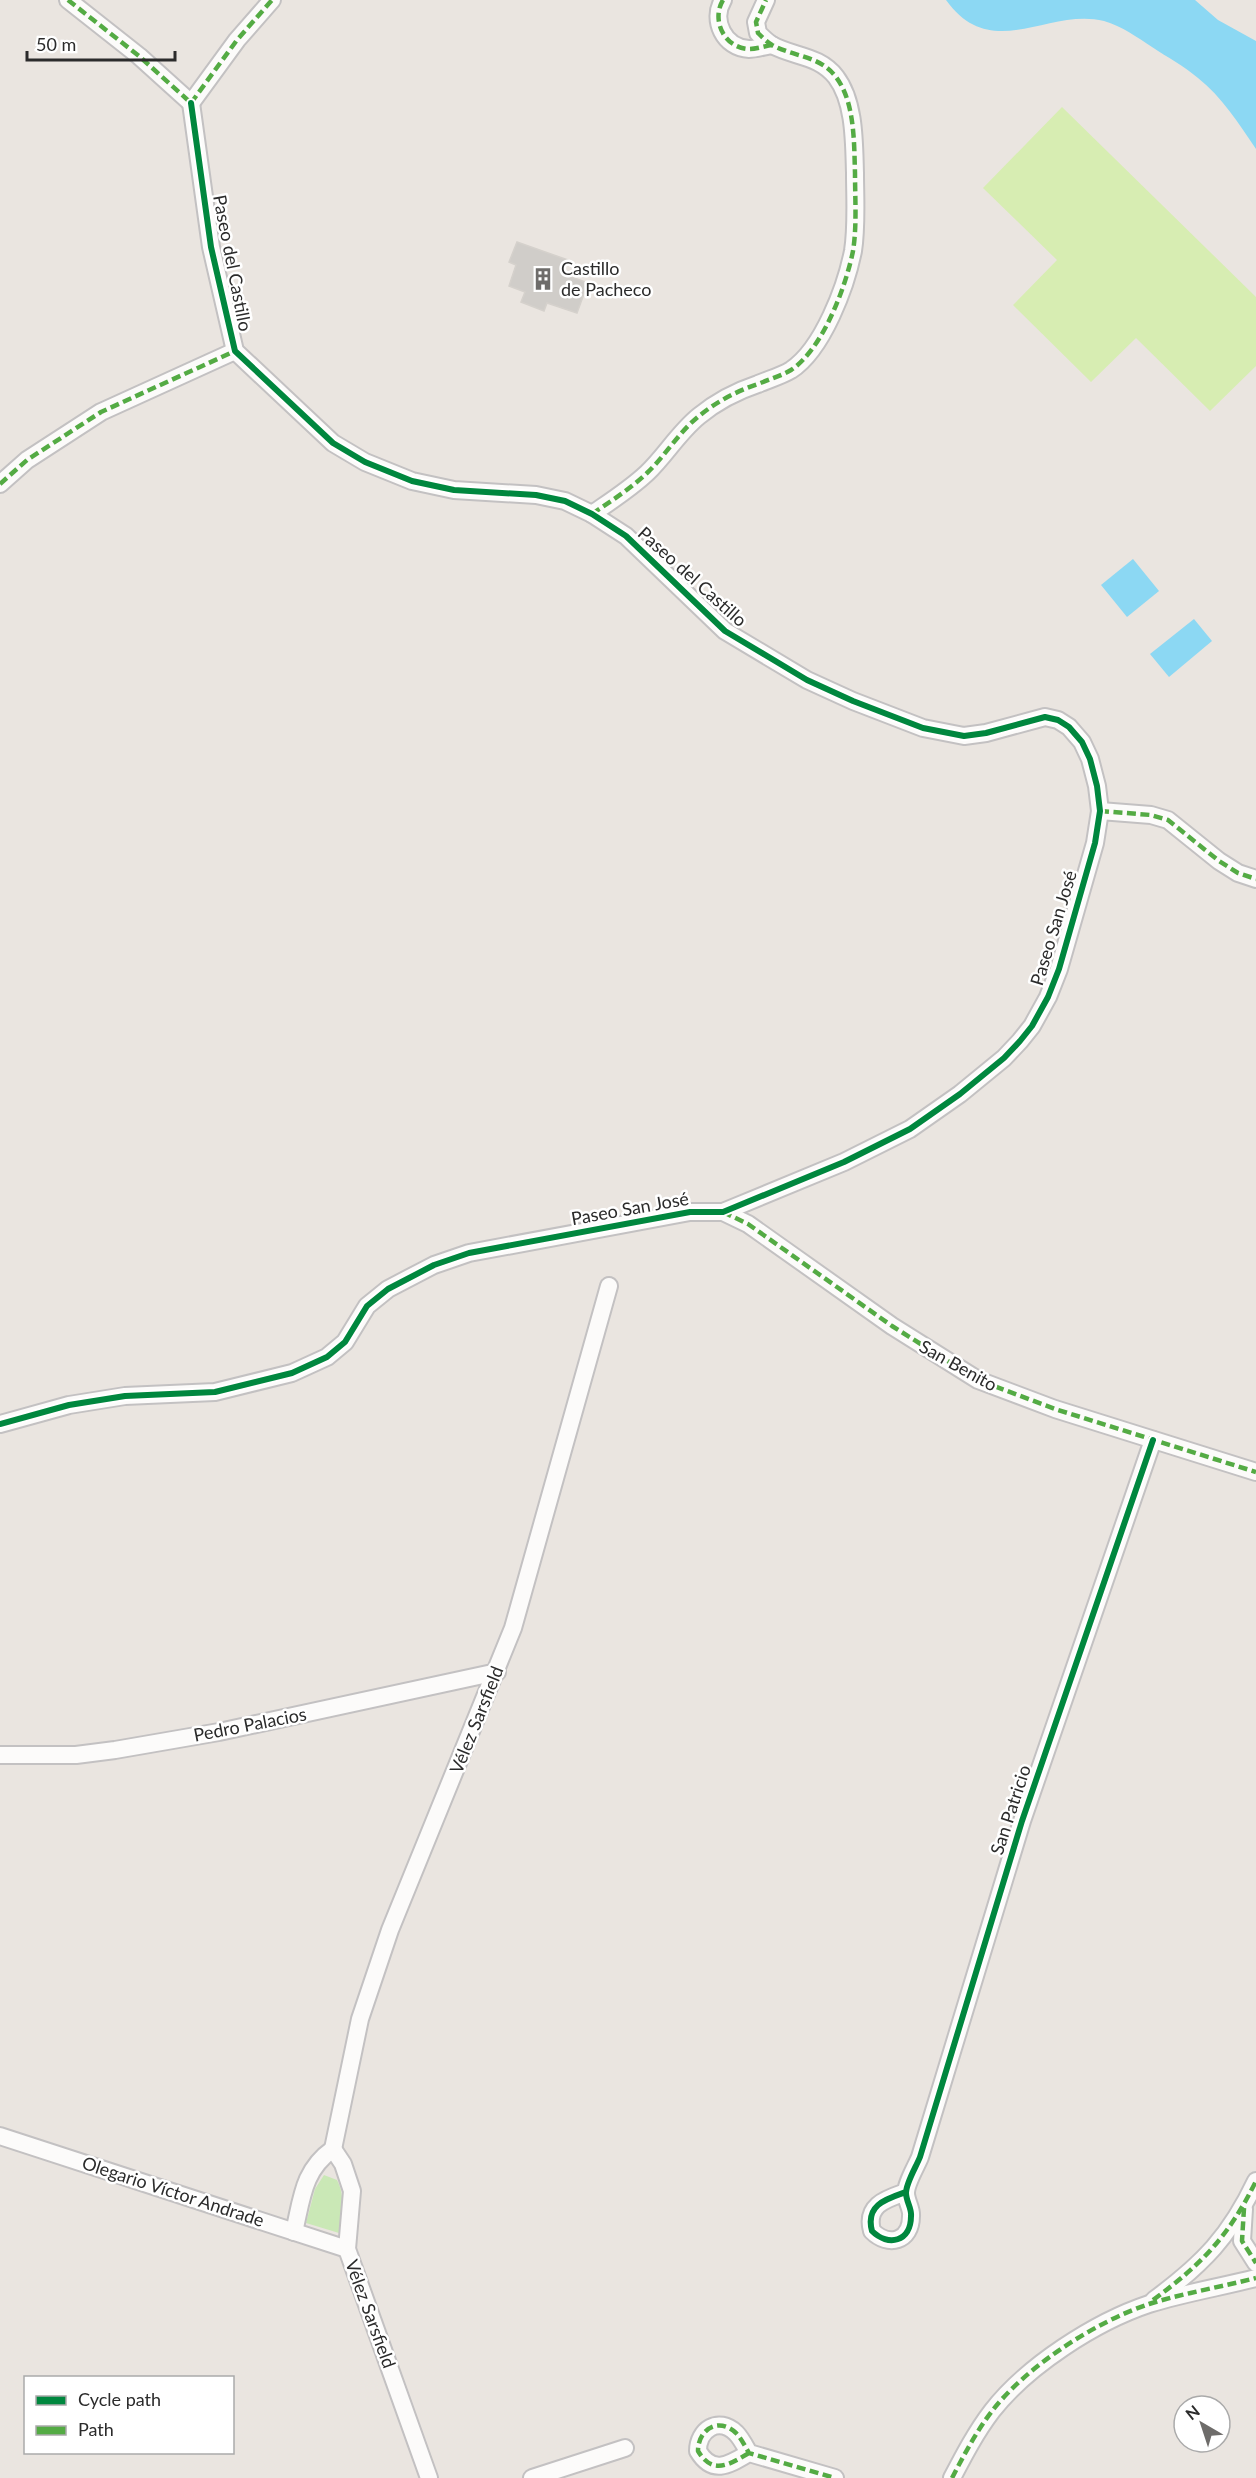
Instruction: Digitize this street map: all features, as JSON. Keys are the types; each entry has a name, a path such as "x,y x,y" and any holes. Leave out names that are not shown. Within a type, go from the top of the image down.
{"street":[{"path":"68,0 139,56 191,103 237,40 272,0"},
{"path":"723,0 718,24 725,38 734,45 748,49 772,45"},
{"path":"592,514 646,474 697,417 734,394 777,378 794,368 811,350 828,324 841,290 853,250 855,213 854,156 850,113 845,94 836,78 826,67 808,57 772,45 758,33 756,22 766,0"},
{"name":"Paseo del Castillo","path":"191,103 211,247 235,351 333,443 383,471 412,481 454,490 536,495 565,501 592,514 626,537 725,631 807,680 853,701 923,728 964,736 986,733 1045,717 1058,720 1069,727 1086,751 1097,786 1100,811"},
{"path":"0,484 27,460 101,412 235,351"},
{"path":"1100,811 1151,815 1168,820 1219,861 1238,873 1256,879"},
{"name":"Paseo San José","path":"0,1424 69,1405 125,1396 215,1392 292,1373 327,1357 345,1342 367,1306 388,1289 434,1266 469,1253 678,1214 723,1212 844,1162 910,1129 960,1094 1004,1058 1032,1026 1048,997 1059,969 1095,843 1100,811"},
{"name":"San Benito","path":"723,1212 748,1224 892,1326 962,1372 996,1388 1256,1472"},
{"name":"Vélez Sarsfield","path":"429,2478 347,2249 352,2191 343,2164 333,2149 360,2019 390,1930 513,1628 538,1547 609,1286"},
{"name":"San Patricio","path":"906,2192 920,2157 1022,1821 1153,1440"},
{"name":"Pedro Palacios","path":"0,1755 76,1755 115,1750 231,1729 497,1672"},
{"name":"Olegario Víctor Andrade","path":"0,2136 347,2249"},
{"path":"294,2232 308,2175 320,2158 333,2149"},
{"path":"1149,2304 1207,2258 1245,2204 1256,2181"},
{"path":"1245,2204 1242,2241 1256,2263"},
{"path":"952,2478 970,2443 992,2410 1019,2382 1086,2333 1149,2304 1256,2278"},
{"path":"532,2478 625,2448"},
{"path":"749,2453 835,2478"}],"green space":[{"path":"1062,107 1256,297 1256,366 1210,411 1136,338 1091,382 1013,305 1057,260 983,188"},
{"path":"324,2175 337,2180 340,2186 342,2206 339,2233 306,2223 315,2189"}],"water":[{"path":"946,0 1195,0 1218,20 1256,41 1256,149 1230,111 1207,85 1117,26 1104,21 1083,19 1001,31 982,28 964,19"},
{"path":"1133,559 1159,591 1127,617 1101,585"},
{"path":"1194,619 1212,641 1169,677 1150,654"}],"building":[{"name":"Castillo de Pacheco","path":"517,242 568,260 563,274 588,283 577,313 547,303 544,311 521,302 525,292 509,286 516,265 509,262"}],"marked path":[{"path":"68,0 139,56 191,103"},
{"path":"191,103 237,40 272,0"},
{"path":"723,0 718,16 719,24 722,32 733,44 749,49 772,45"},
{"path":"592,514 647,473 685,429 706,411 735,394 791,370 803,360 823,332 845,281 853,251 855,232 854,136 847,98 836,77 822,64 780,49 758,33 756,22 766,0"},
{"path":"0,484 27,460 101,412 235,351"},
{"path":"1100,811 1151,815 1168,820 1219,861 1238,873 1256,879"},
{"path":"723,1212 748,1224 892,1326 978,1380 1055,1409 1256,1472"},
{"path":"1153,2300 1186,2274 1213,2248 1235,2218 1256,2181"},
{"path":"1244,2208 1242,2241 1256,2263"},
{"path":"952,2478 975,2435 992,2411 1024,2378 1063,2347 1107,2322 1149,2304 1256,2278"},
{"path":"749,2453 728,2464 716,2466 704,2459 698,2451 701,2437 705,2432 710,2428 722,2426 736,2433 749,2453 835,2478"}],"cycle path":[{"path":"0,1424 69,1405 125,1396 215,1392 292,1373 327,1357 345,1342 367,1306 388,1289 434,1265 469,1253 690,1212 723,1212 844,1162 910,1129 960,1094 1004,1058 1032,1026 1048,997 1059,969 1095,843 1100,811 1090,759 1082,742 1069,727 1058,720 1045,717 986,733 964,736 923,728 853,701 807,680 725,631 626,536 592,514 565,501 536,495 454,490 412,481 365,462 333,443 235,351 211,247 191,103"},
{"path":"906,2192 891,2197 874,2209 871,2222 872,2231 878,2236 891,2240 898,2239 907,2232 910,2225 911,2213 906,2193 908,2185 920,2157 1022,1821 1153,1440"}],"place":[{"name":"Castillo de Pacheco","path":"543,279"}]}
